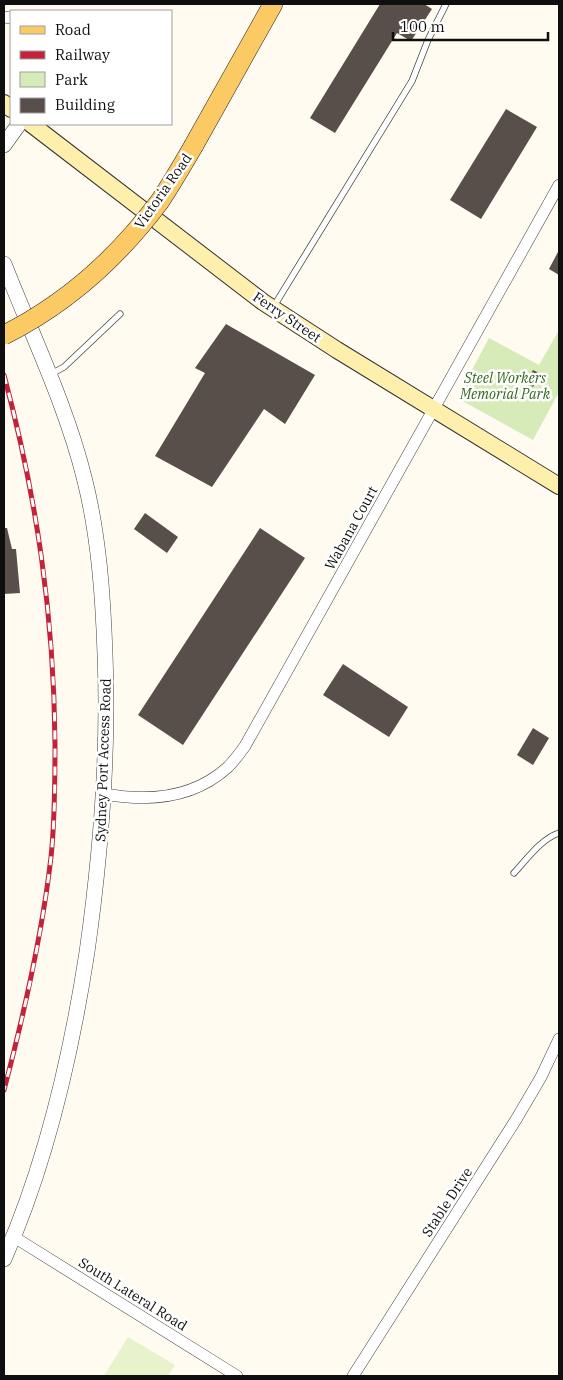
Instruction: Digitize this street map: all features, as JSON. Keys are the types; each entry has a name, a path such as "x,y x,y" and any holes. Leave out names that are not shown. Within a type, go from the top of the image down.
{"main road":[{"name":"Victoria Road","path":"4,335 71,293 119,249 160,200 194,145 273,4"},
{"name":"Ferry Street","path":"32,125 273,308 337,350 559,486"}],"street":[{"path":"4,145 18,125"},
{"name":"Wabana Court","path":"105,794 119,797 159,798 198,787 228,766 245,746 277,693 559,185"},
{"name":"Sydney Port Access Road","path":"4,264 49,375 85,480 94,522 99,560 104,618 107,722 105,794 94,905 71,1044 47,1139 14,1237 4,1259"},
{"name":"Stable Drive","path":"353,1376 517,1118 541,1077 559,1039"},
{"name":"South Lateral Road","path":"14,1237 236,1376"}],"lane":[{"path":"273,308 412,81 428,40 446,4"},
{"path":"49,375 64,367 120,314"},
{"path":"514,873 535,849 559,833"}],"green space":[{"name":"Steel Workers Memorial Park","path":"559,330 559,392 533,440 457,398 489,338 539,365"},
{"path":"128,1337 175,1365 168,1376 104,1376"}],"building":[{"path":"380,4 424,4 432,9 411,41 397,33 335,133 310,118"},
{"path":"506,109 537,127 481,219 450,200"},
{"path":"559,250 559,275 549,269"},
{"path":"226,324 315,375 285,424 264,409 212,487 155,456 205,373 195,368"},
{"path":"533,370 541,374 533,387 526,383"},
{"path":"145,513 178,537 167,553 134,529"},
{"path":"4,528 7,528 12,549 16,549 20,593 4,594"},
{"path":"260,528 305,558 183,745 138,715"},
{"path":"343,664 408,707 389,737 323,695"},
{"path":"533,728 549,738 533,765 517,755"}],"railway":[{"path":"4,375 26,467 42,558 51,650 55,744 53,829 43,916 32,975 4,1090"}]}
